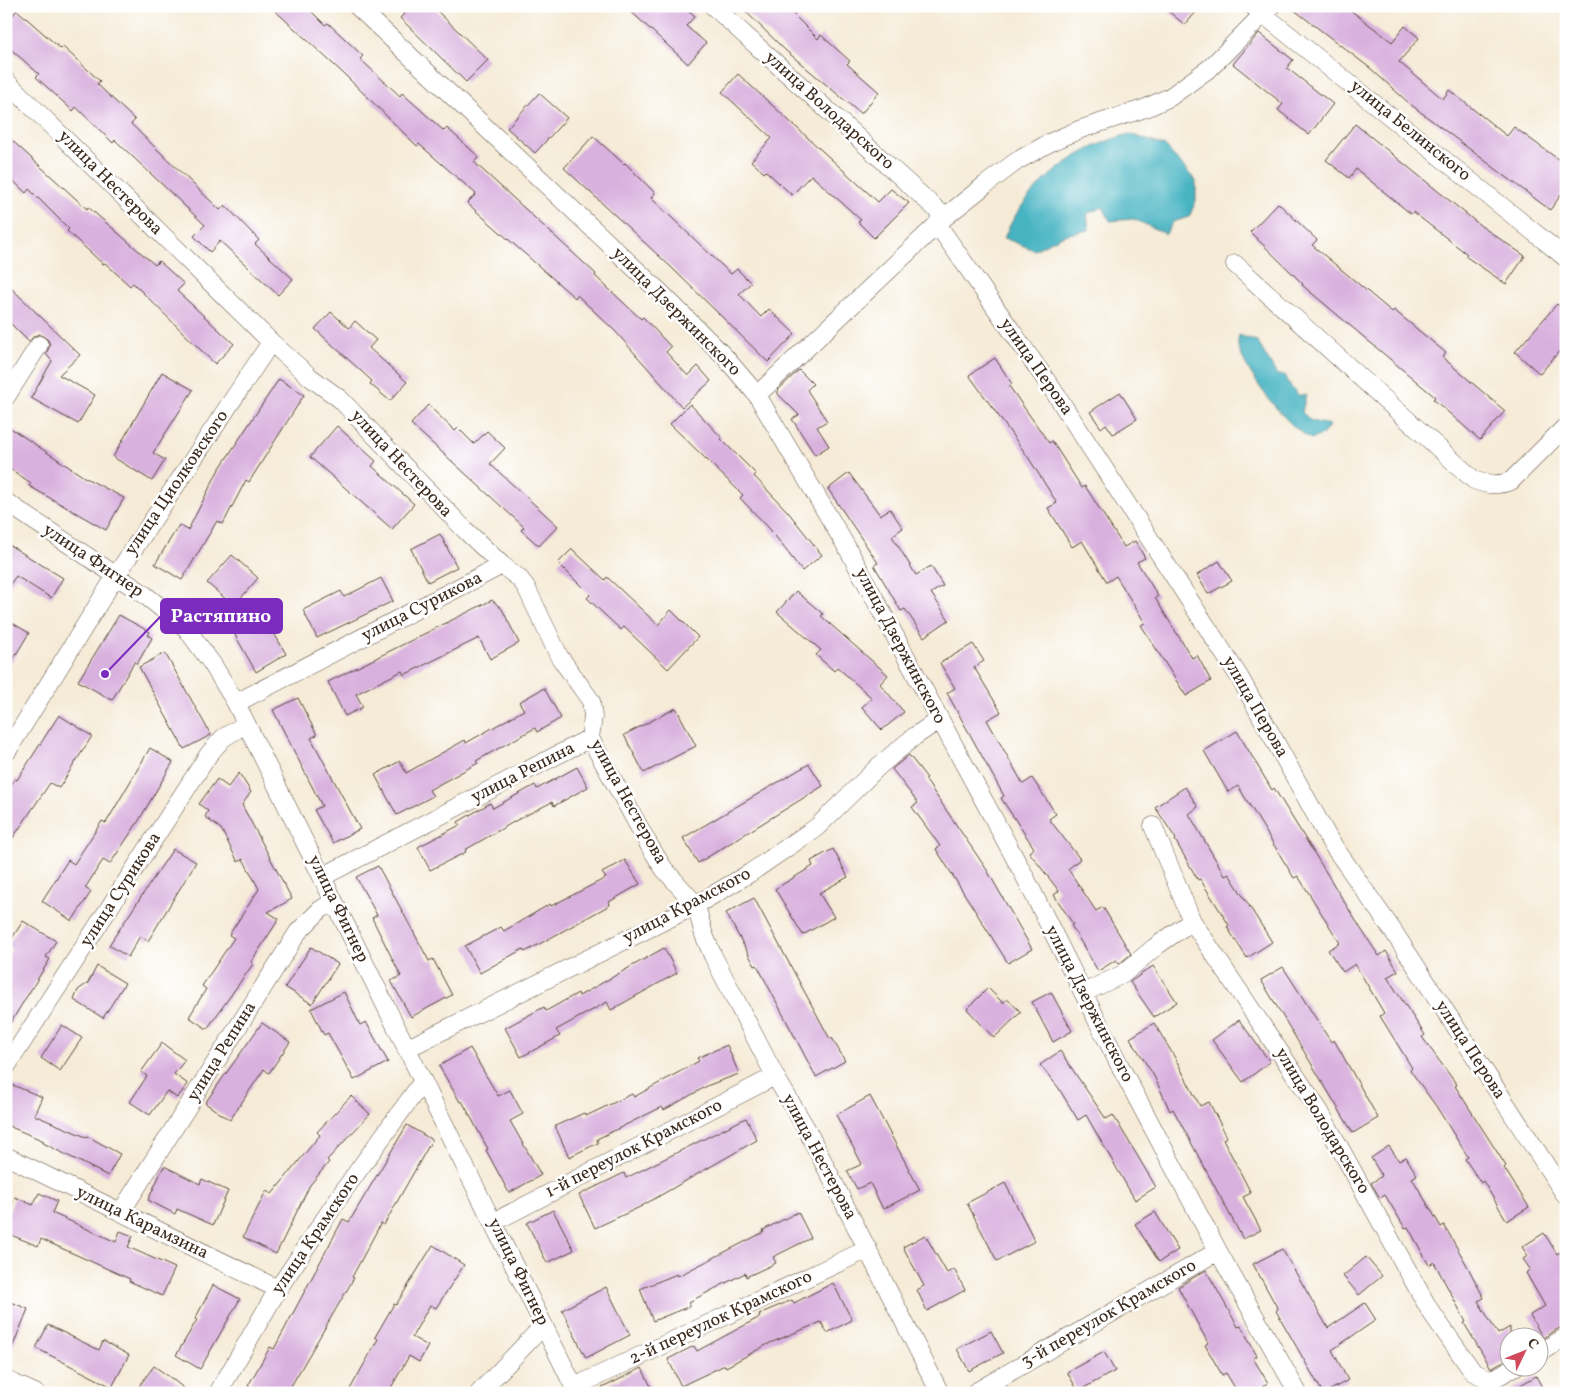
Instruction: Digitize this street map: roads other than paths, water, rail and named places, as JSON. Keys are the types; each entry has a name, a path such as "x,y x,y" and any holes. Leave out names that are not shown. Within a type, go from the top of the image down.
{"street":[{"name":"улица Дзержинского","path":"357,6 662,294 724,356 758,395 849,551 1024,875 1083,993 1218,1251 1298,1393"},
{"name":"улица Володарского","path":"713,6 941,220"},
{"path":"758,395 941,220 1011,166 1049,143 1081,129 1146,108 1170,97 1211,67 1263,9"},
{"name":"улица Белинского","path":"1263,9 1566,258"},
{"name":"улица Нестерова","path":"6,82 271,342 310,377 340,399 459,524 502,565 519,578 526,587 559,656 591,701 593,717 590,738 649,846 664,869 696,905 713,956 775,1076 806,1128 940,1393"},
{"name":"улица Перова","path":"941,220 1240,678 1330,841 1393,930 1566,1196"},
{"path":"1235,264 1474,480 1486,485 1500,485 1510,481 1522,472 1566,426"},
{"name":"улица Циолковского","path":"6,753 115,576 271,342"},
{"path":"6,397 39,345"},
{"name":"улица Фигнер","path":"6,502 145,595 186,628 213,665 236,703 576,1390"},
{"name":"улица Сурикова","path":"236,703 502,565"},
{"name":"улица Крамского","path":"406,1049 696,905 750,873 817,827 879,766 915,736 939,720"},
{"name":"улица Сурикова","path":"6,1067 209,754 223,738 246,724"},
{"name":"улица Репина","path":"322,877 590,738"},
{"name":"улица Володарского","path":"1153,826 1192,921 1320,1112 1430,1309 1473,1372 1488,1379 1500,1376"},
{"name":"улица Репина","path":"120,1212 298,932 320,910 334,901"},
{"path":"1083,993 1123,974 1192,921"},
{"name":"1-й переулок Крамского","path":"494,1222 775,1076"},
{"name":"улица Крамского","path":"218,1393 278,1289 344,1190 423,1081"},
{"name":"улица Карамзина","path":"6,1156 278,1289"},
{"name":"2-й переулок Крамского","path":"576,1390 868,1248"},
{"name":"3-й переулок Крамского","path":"974,1393 1218,1251"},
{"path":"479,1393 544,1325"},
{"path":"1550,1346 1566,1337"},
{"path":"11,1385 35,1393"}],"water":[{"path":"1130,134 1165,146 1196,181 1196,201 1189,217 1173,222 1166,234 1134,219 1110,221 1103,207 1087,214 1089,230 1064,235 1034,250 1004,238 1013,219 1025,202 1055,171 1090,148"},
{"path":"1239,335 1257,341 1277,375 1285,375 1287,382 1298,395 1306,395 1302,412 1311,421 1330,425 1322,435 1311,439 1290,423 1269,400 1244,362 1238,345"}],"place":[{"name":"Растяпино","path":"105,674"}]}
